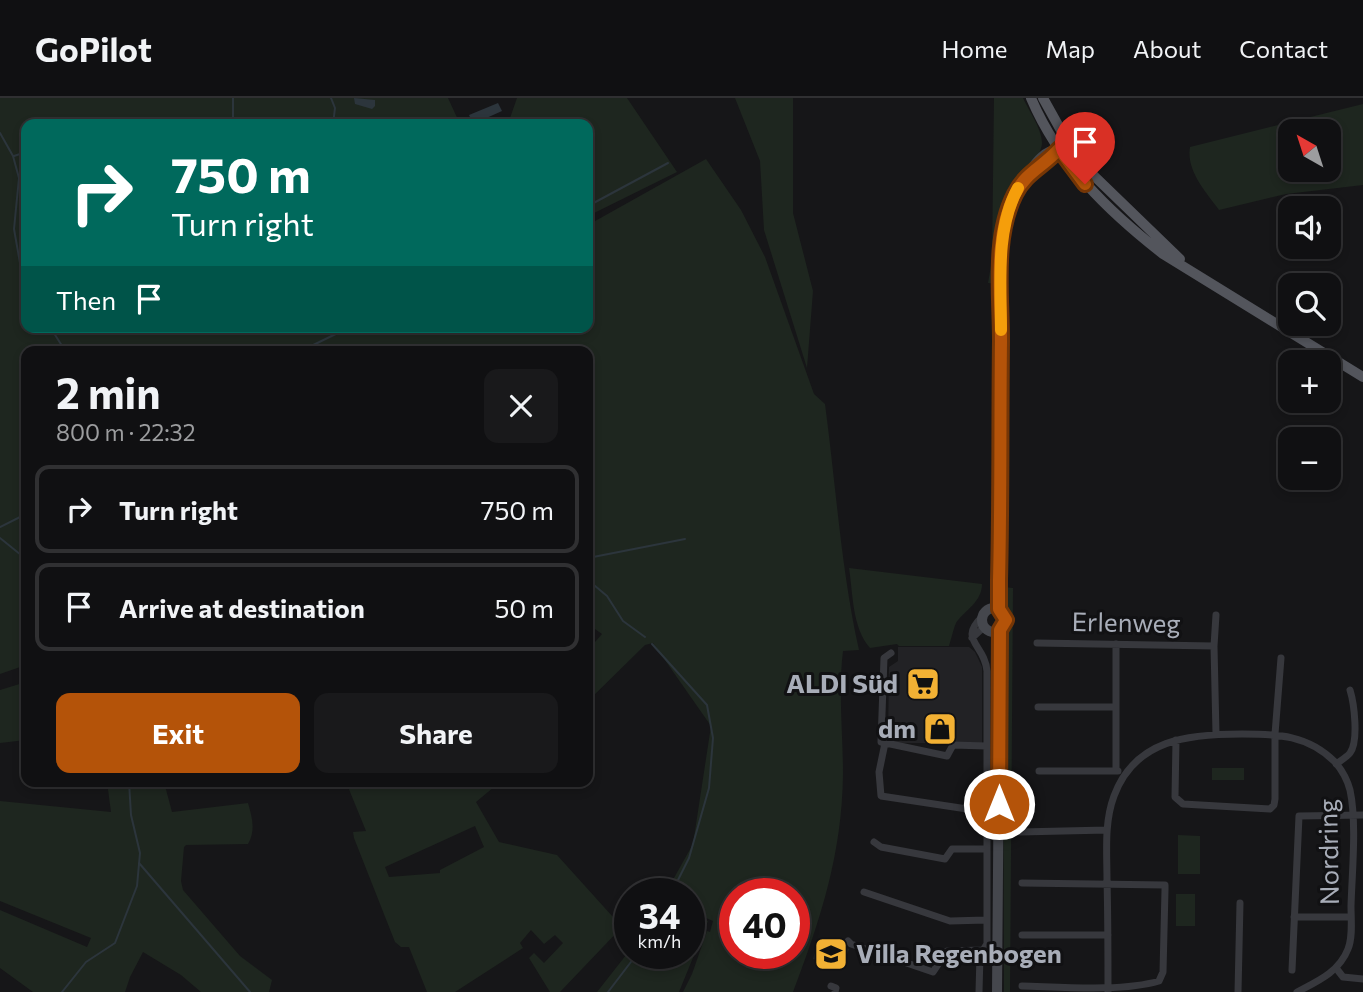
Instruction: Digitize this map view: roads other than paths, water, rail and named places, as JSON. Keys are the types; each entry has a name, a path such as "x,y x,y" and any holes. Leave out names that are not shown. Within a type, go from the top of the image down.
{"main road":[{"path":"1031,98 1045,129 1192,270 1363,377"},
{"path":"1043,98 1063,146"}],"street":[{"path":"1042,156 1045,129"},
{"path":"998,992 1000,663 989,626 995,609 999,580 1002,242 1007,211 1013,196 1042,156 1063,146"},
{"path":"1028,173 1050,159 1063,146"},
{"path":"979,992 981,955 986,944 986,663 972,638 971,629 1006,620 995,609"},
{"path":"1216,615 1216,734"},
{"name":"Erlenweg","path":"1037,643 1214,646"},
{"path":"1116,644 1116,770 1123,777"},
{"path":"891,653 884,658 881,742 947,756 953,746 986,746"},
{"path":"1176,740 1175,797 1183,804 1270,809 1275,799 1275,734 1281,658"},
{"path":"1336,764 1351,752 1354,743 1355,705 1350,690"},
{"path":"1038,707 1116,706"},
{"name":"Nordring","path":"1108,990 1107,830 1113,797 1123,777 1149,752 1176,740 1216,734 1275,734 1294,737 1314,745 1336,764 1349,788 1352,815 1350,944 1336,968"},
{"path":"885,743 879,772 881,796 986,812"},
{"path":"1038,771 1116,770"},
{"path":"1292,970 1299,816 1363,815"},
{"path":"1020,832 1107,830"},
{"path":"874,842 881,847 945,859 952,849 986,849"},
{"path":"1352,869 1363,869"},
{"path":"1021,986 1108,990 1148,986 1159,981 1163,972 1165,885 1022,883"},
{"path":"864,892 950,921 986,920"},
{"path":"1238,992 1240,903"},
{"path":"1294,917 1351,917"},
{"path":"1022,935 1108,935"},
{"path":"848,941 933,972 947,951 983,950"},
{"path":"1297,992 1336,968 1343,977 1363,979"}],"waterway":[{"path":"230,119 233,118 233,98"},
{"path":"331,98 335,108 334,119"},
{"path":"0,133 13,156 19,178 14,229 21,269"},
{"path":"14,156 21,154"},
{"path":"593,203 668,163"},
{"path":"54,333 62,346"},
{"path":"311,346 338,333"},
{"path":"0,527 21,516"},
{"path":"0,538 21,555"},
{"path":"593,557 685,539"},
{"path":"593,584 607,596 623,621 645,637"},
{"path":"652,644 707,705 713,738 709,788 689,858 679,878"},
{"path":"62,992 86,962 115,943 137,886 140,853 131,815 129,787"},
{"path":"139,863 250,992"},
{"path":"608,992 626,969"}],"place":[{"name":"ALDI Süd","path":"923,684"},
{"name":"dm","path":"940,729"},
{"name":"Villa Regenbogen","path":"831,954"}]}
